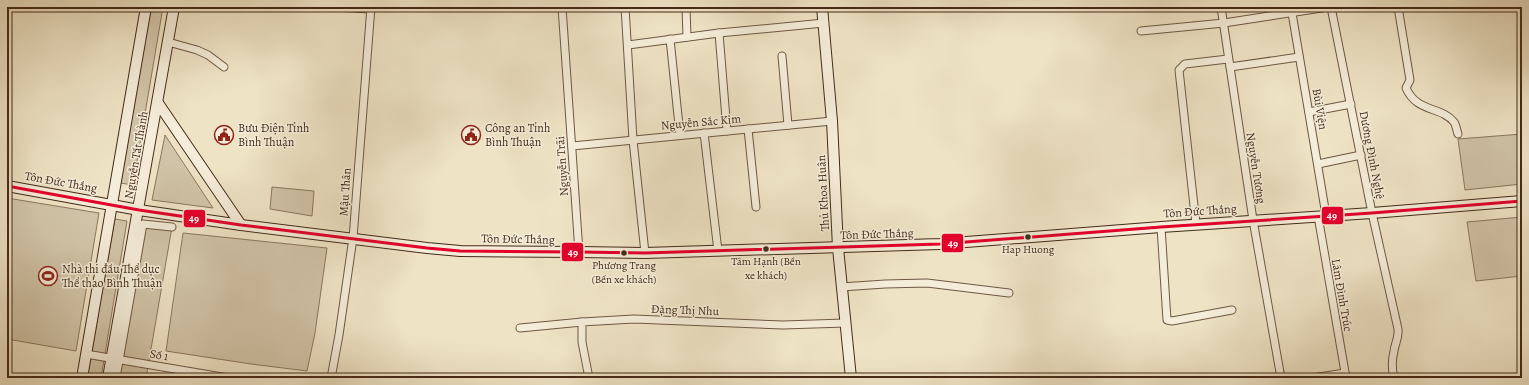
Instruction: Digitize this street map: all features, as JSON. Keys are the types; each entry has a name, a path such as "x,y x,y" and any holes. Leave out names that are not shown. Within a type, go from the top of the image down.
{"street":[{"name":"Nguyễn Tất Thành","path":"82,378 146,7"},
{"name":"Nguyễn Tất Thành","path":"108,378 115,359 174,7"},
{"path":"334,7 370,8"},
{"name":"Nguyễn Trãi","path":"562,7 579,252"},
{"path":"625,7 633,140 646,253"},
{"path":"686,7 687,36"},
{"name":"Thủ Khoa Huân","path":"822,7 832,121 841,288 850,378"},
{"name":"Nguyễn Tương","path":"1221,7 1253,220 1281,378"},
{"path":"1141,31 1224,23 1292,10 1328,7"},
{"name":"Dương Đình Nghệ","path":"1331,7 1372,212 1398,329 1399,337 1394,351 1394,378"},
{"path":"1398,7 1410,80 1406,88 1409,95 1423,106 1445,115 1455,123 1458,134"},
{"name":"Mậu Thân","path":"331,378 339,335 353,238 370,8"},
{"name":"Bùi Viện","path":"1292,10 1318,164 1322,215"},
{"path":"628,45 687,36 824,23"},
{"path":"719,33 727,131"},
{"path":"670,39 680,135"},
{"path":"168,42 197,50 208,55 224,67"},
{"path":"782,56 788,125"},
{"path":"1230,67 1299,57"},
{"path":"1196,224 1178,70 1185,64 1228,59"},
{"path":"158,103 241,226"},
{"path":"1309,112 1351,104"},
{"name":"Nguyễn Sắc Kim","path":"572,146 832,121"},
{"path":"748,129 756,207"},
{"path":"704,133 718,251"},
{"path":"1318,164 1361,155"},
{"name":"Tôn Đức Thắng","path":"7,186 139,210 241,226 460,251 646,253 940,244 1161,226 1522,201"},
{"name":"Lâm Đình Trúc","path":"1322,215 1346,375"},
{"path":"116,378 115,359 144,224 172,227"},
{"path":"1161,226 1167,320 1172,321 1232,310"},
{"path":"841,288 885,284 927,283 1009,293"},
{"name":"Đặng Thị Nhu","path":"520,328 634,319 783,325 844,323"},
{"path":"582,322 582,342 589,378"},
{"name":"Số 1","path":"86,354 228,378"},
{"path":"1312,378 1346,375"}],"shaded area":[{"path":"150,7 163,7 133,185 120,183"},
{"path":"1522,134 1522,184 1465,190 1458,139"},
{"path":"165,135 213,208 152,200"},
{"path":"272,187 314,191 312,216 270,209"},
{"name":"Nhà thi đấu Thể dục Thể thao Bình Thuận","path":"7,198 99,213 76,351 7,339"},
{"path":"1522,217 1522,276 1476,281 1467,222"},
{"path":"115,219 127,221 101,378 87,378"},
{"path":"143,224 172,227 146,378 116,378"},
{"path":"183,233 327,248 315,333 307,371 166,351"}],"transit line":[{"name":"49","path":"7,186 139,210 241,225 427,248 460,251 645,253 940,244 1522,201"}],"place":[{"name":"Bưu Điện Tỉnh Bình Thuận","path":"224,135"},
{"name":"Công an Tỉnh Bình Thuận","path":"471,135"},
{"name":"Hap Huong","path":"1028,237"},
{"name":"Tâm Hạnh (Bến xe khách)","path":"766,249"},
{"name":"Phương Trang (Bến xe khách)","path":"624,253"},
{"name":"Nhà thi đấu Thể dục Thể thao Bình Thuận","path":"48,276"}]}
